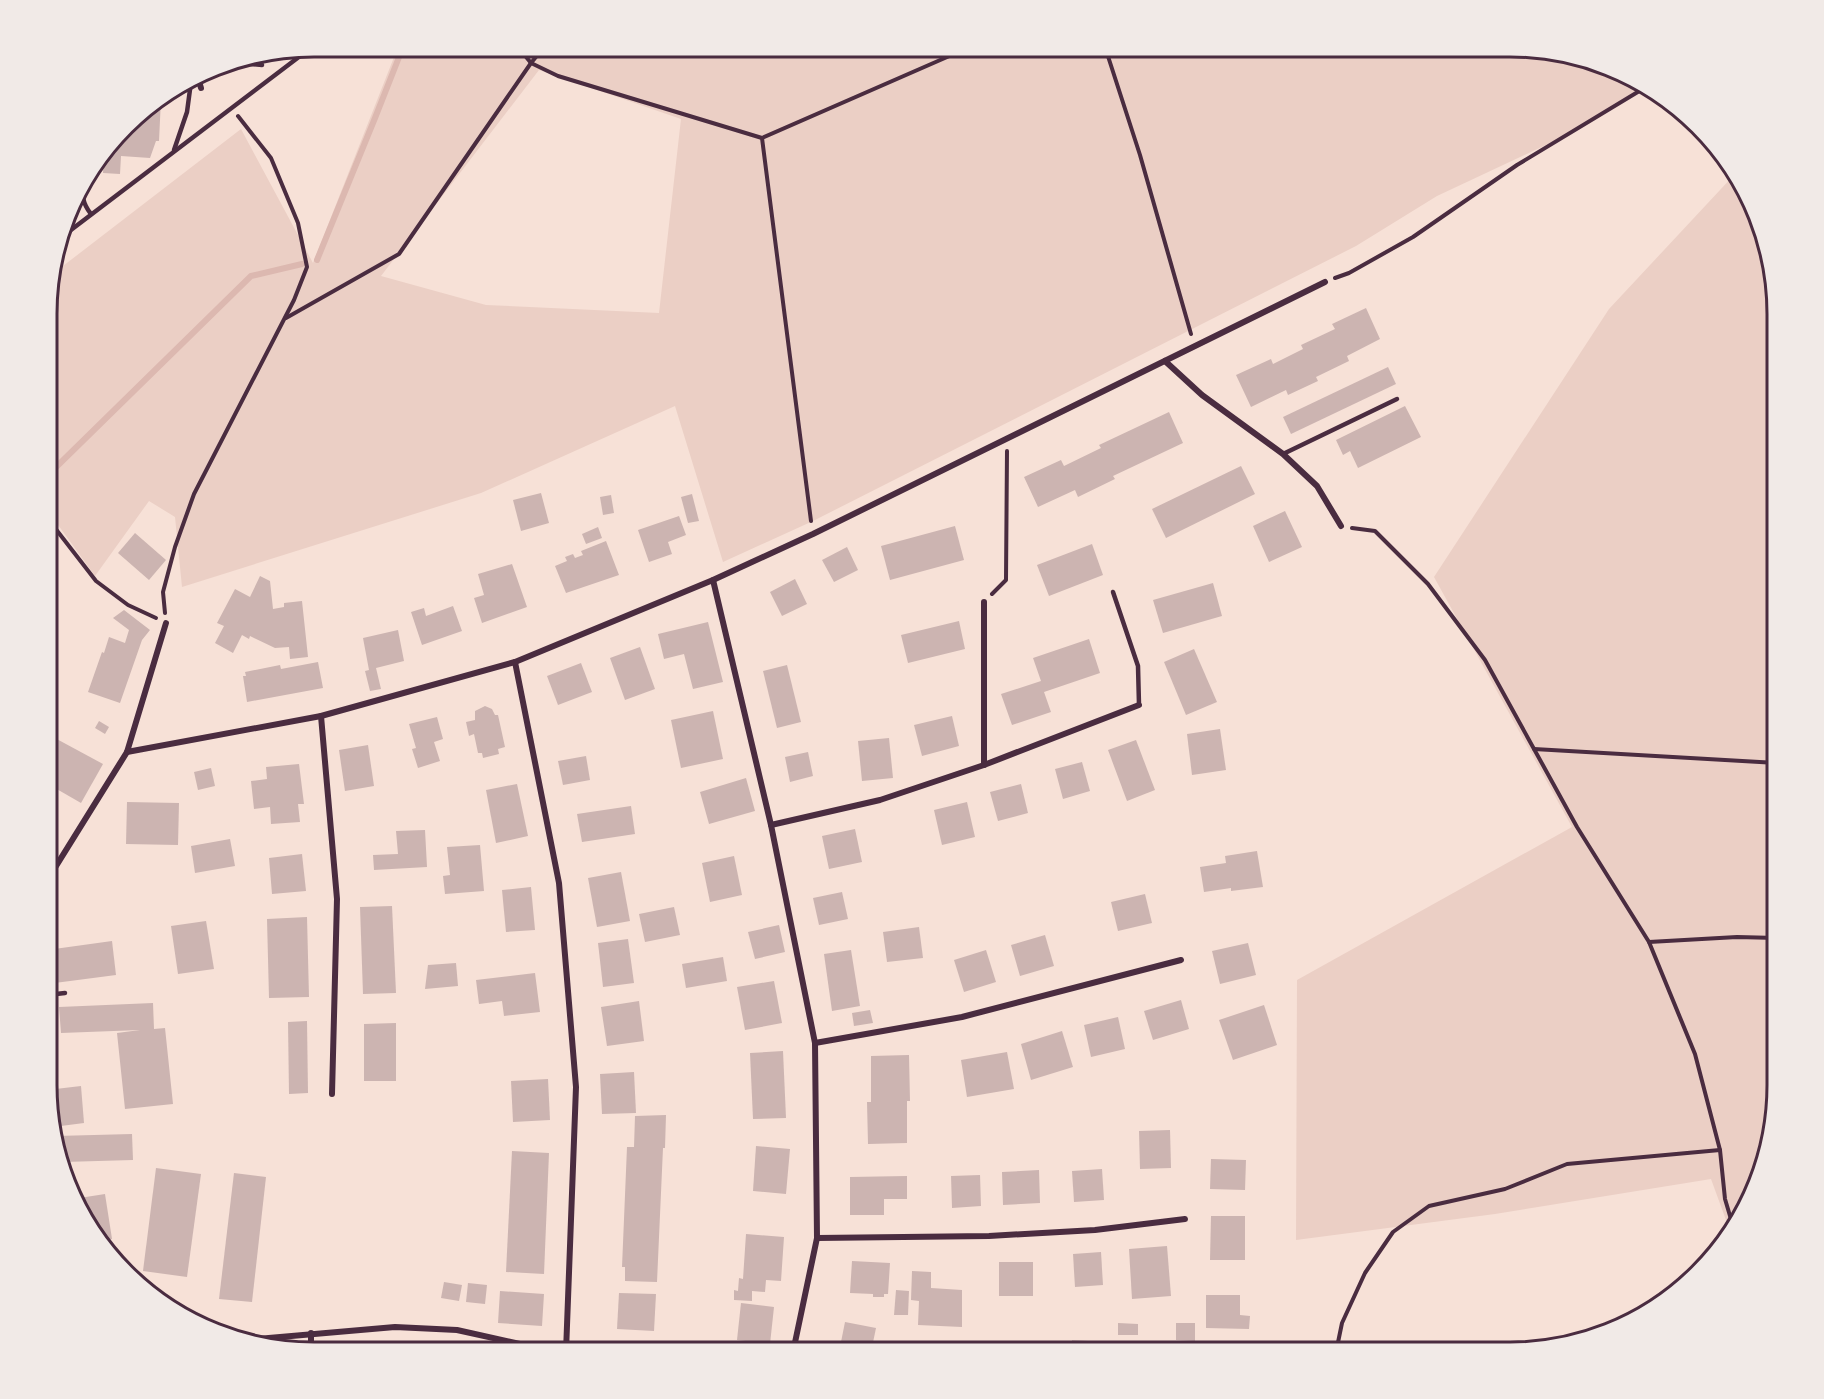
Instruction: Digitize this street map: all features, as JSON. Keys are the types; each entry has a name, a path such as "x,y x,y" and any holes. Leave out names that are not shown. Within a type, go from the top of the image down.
{"street":[{"path":"200,84 201,88"},
{"path":"127,752 321,716 515,662 713,580 813,534 1325,282"},
{"path":"1165,361 1202,395 1283,454 1317,486 1341,526"},
{"path":"713,580 771,825 815,1043 817,1238 795,1342"},
{"path":"984,602 984,765"},
{"path":"57,865 127,752 166,623"},
{"path":"515,662 559,883 576,1087 566,1342"},
{"path":"771,825 880,800 984,765 1139,705"},
{"path":"321,716 337,899 332,1094"},
{"path":"815,1043 962,1017 1181,960"},
{"path":"817,1238 989,1236 1095,1230 1185,1219"},
{"path":"268,1338 395,1327 457,1330 511,1342"},
{"path":"311,1333 311,1342"}],"lane":[{"path":"72,229 298,58"},
{"path":"254,64 262,65"},
{"path":"173,152 187,112 190,89"},
{"path":"83,202 91,213"},
{"path":"1283,454 1396,399"},
{"path":"1113,592 1138,666 1139,705"},
{"path":"57,994 65,993"}],"path":[{"path":"526,57 531,63 558,76 762,138 947,57"},
{"path":"285,318 399,254 536,57"},
{"path":"1108,57 1140,155 1194,347"},
{"path":"1325,282 1348,273 1413,237 1517,165 1639,91"},
{"path":"166,623 163,592 174,547 194,494 285,318 308,267 298,223 271,158 232,108"},
{"path":"762,138 813,534"},
{"path":"984,602 1006,580 1007,439"},
{"path":"1341,526 1375,531 1428,584 1485,660 1577,827 1649,942 1695,1054 1720,1150 1725,1199 1730,1217"},
{"path":"57,531 96,581 128,605 166,623"},
{"path":"1534,749 1767,762"},
{"path":"1649,942 1737,937 1767,938"},
{"path":"1338,1342 1342,1323 1365,1273 1393,1232 1429,1206 1505,1190 1567,1164 1720,1150"}],"shaded area":[{"path":"394,57 1510,57 1544,59 1577,66 1640,92 1582,128 1437,196 1356,246 813,521 723,562 675,406 481,493 182,587 175,517 149,501 95,576 57,523 57,314 61,267 241,129 313,263","holes":["539,70 681,119 659,313 486,305 381,276"]},
{"path":"1729,180 1747,216 1758,247 1765,280 1767,314 1767,1085 1765,1119 1753,1168 1727,1223 1711,1179 1495,1214 1296,1240 1297,980 1572,827 1434,577 1609,309"}],"building":[{"path":"161,108 159,141 156,141 150,158 121,156 120,174 103,173 103,167 132,132"},
{"path":"1366,308 1380,339 1347,356 1349,361 1316,377 1318,381 1288,395 1286,390 1251,407 1236,375 1271,359 1273,364 1303,349 1301,345 1335,329 1332,324"},
{"path":"1388,367 1396,384 1291,434 1283,417"},
{"path":"1405,406 1421,437 1358,468 1350,451 1343,455 1336,440"},
{"path":"1169,412 1183,443 1113,476 1115,479 1078,497 1075,490 1038,507 1024,477 1061,460 1064,466 1101,448 1099,445"},
{"path":"1241,466 1255,494 1166,538 1152,509"},
{"path":"541,493 549,523 521,531 513,500"},
{"path":"692,494 699,521 688,523 681,497"},
{"path":"611,495 614,513 603,515 600,497"},
{"path":"1285,511 1302,547 1269,562 1253,526"},
{"path":"679,516 686,535 668,542 672,554 649,562 638,530"},
{"path":"955,526 964,560 890,580 881,546"},
{"path":"598,527 602,538 586,544 582,534"},
{"path":"135,533 166,560 149,580 118,553"},
{"path":"606,541 619,575 566,593 555,566 567,561 565,557 573,554 575,558 583,555 581,551"},
{"path":"1092,544 1103,575 1049,596 1037,565"},
{"path":"847,547 858,570 834,582 822,560"},
{"path":"512,564 527,607 482,623 474,598 484,595 478,574"},
{"path":"260,576 270,581 273,609 284,607 284,603 302,601 308,657 290,659 289,647 275,648 250,636 249,639 242,635 233,653 215,643 224,626 217,623 235,589 250,597"},
{"path":"795,579 807,604 782,616 770,592"},
{"path":"1213,583 1222,616 1163,633 1153,600"},
{"path":"453,606 462,631 422,645 411,612 424,608 426,616"},
{"path":"124,610 150,630 142,640 120,703 88,692 109,637 125,643 129,630 113,618"},
{"path":"959,621 965,649 908,663 901,635"},
{"path":"708,622 723,682 693,689 684,654 664,659 658,634"},
{"path":"398,630 404,661 376,668 381,689 370,691 365,671 369,670 363,638"},
{"path":"1089,639 1100,673 1044,692 1051,712 1012,725 1001,694 1041,681 1033,658"},
{"path":"640,647 655,689 625,700 610,658"},
{"path":"1194,649 1217,702 1186,715 1164,662"},
{"path":"318,662 323,688 247,702 243,676 246,676 245,672 280,665 281,669"},
{"path":"581,663 592,692 558,705 547,676"},
{"path":"787,665 801,722 777,728 763,671"},
{"path":"485,706 498,715 505,747 498,749 499,754 483,758 482,753 478,753 474,734 469,736 466,722 475,720 475,711"},
{"path":"713,711 723,759 681,768 671,720"},
{"path":"952,716 959,746 922,756 914,725"},
{"path":"437,717 443,739 434,742 440,761 418,768 412,749 416,748 409,724"},
{"path":"99,721 109,727 105,734 95,728"},
{"path":"1220,729 1226,770 1192,775 1187,734"},
{"path":"889,738 893,778 862,781 858,741"},
{"path":"57,739 103,764 81,803 57,789"},
{"path":"1136,740 1155,790 1127,801 1108,750"},
{"path":"368,745 374,786 345,791 339,750"},
{"path":"808,752 813,776 790,782 785,757"},
{"path":"586,756 590,780 563,785 558,761"},
{"path":"1082,762 1090,791 1063,799 1055,769"},
{"path":"299,764 304,804 298,804 300,822 271,824 270,807 254,809 251,781 267,779 266,767"},
{"path":"211,768 215,786 198,790 194,772"},
{"path":"746,778 755,811 709,824 700,792"},
{"path":"517,784 528,836 496,843 486,790"},
{"path":"1021,784 1028,813 998,821 990,792"},
{"path":"127,802 179,803 178,845 126,844"},
{"path":"967,802 975,837 942,845 934,810"},
{"path":"631,806 635,834 582,842 577,814"},
{"path":"855,829 862,862 829,869 822,836"},
{"path":"425,830 427,867 374,870 373,855 398,854 396,831"},
{"path":"230,839 235,866 195,873 191,846"},
{"path":"480,845 484,891 445,894 443,876 450,875 447,847"},
{"path":"1257,851 1263,887 1204,892 1200,867 1226,863 1225,856"},
{"path":"302,854 306,891 272,894 269,858"},
{"path":"734,856 742,895 710,902 702,863"},
{"path":"621,872 630,921 597,927 588,878"},
{"path":"531,887 535,930 506,932 502,890"},
{"path":"842,892 848,919 819,925 813,898"},
{"path":"1145,894 1152,923 1118,931 1111,902"},
{"path":"392,906 396,993 363,994 360,907"},
{"path":"674,907 680,935 645,942 639,914"},
{"path":"307,917 309,997 269,998 267,919"},
{"path":"206,921 214,969 178,974 171,926"},
{"path":"779,925 785,952 755,959 748,932"},
{"path":"919,927 923,958 887,962 883,932"},
{"path":"1045,935 1054,966 1020,976 1011,945"},
{"path":"628,939 634,983 603,987 598,943"},
{"path":"112,941 116,975 57,983 57,949"},
{"path":"1248,943 1256,975 1220,984 1212,951"},
{"path":"851,950 860,1006 832,1011 824,954"},
{"path":"986,950 996,982 964,992 954,960"},
{"path":"723,957 727,981 686,988 682,964"},
{"path":"456,963 458,986 425,989 428,965"},
{"path":"535,973 540,1012 504,1016 502,1001 479,1004 476,980"},
{"path":"774,981 782,1023 745,1030 737,987"},
{"path":"1181,1000 1189,1029 1153,1040 1144,1011"},
{"path":"639,1001 644,1041 607,1046 601,1007"},
{"path":"153,1003 154,1029 165,1028 173,1104 125,1109 117,1033 140,1030 61,1033 59,1007"},
{"path":"1264,1005 1277,1045 1233,1060 1219,1020"},
{"path":"870,1010 873,1023 854,1026 852,1013"},
{"path":"1118,1017 1125,1049 1091,1057 1084,1025"},
{"path":"307,1021 308,1093 289,1094 288,1022"},
{"path":"396,1023 396,1081 364,1081 364,1024"},
{"path":"1062,1031 1073,1067 1031,1080 1021,1044"},
{"path":"783,1051 786,1118 753,1119 750,1053"},
{"path":"1007,1052 1014,1089 967,1097 961,1060"},
{"path":"909,1055 910,1101 907,1101 907,1143 868,1144 867,1102 871,1102 871,1056"},
{"path":"634,1072 636,1113 602,1114 600,1074"},
{"path":"548,1079 550,1120 513,1122 511,1081"},
{"path":"81,1086 84,1123 60,1126 57,1089"},
{"path":"666,1115 657,1282 625,1281 625,1267 622,1267 627,1147 634,1147 635,1116"},
{"path":"1170,1130 1171,1168 1140,1169 1139,1131"},
{"path":"132,1134 133,1160 69,1162 62,1136"},
{"path":"756,1146 790,1149 786,1194 753,1191"},
{"path":"512,1151 549,1153 544,1274 506,1272"},
{"path":"1211,1159 1246,1160 1245,1190 1210,1189"},
{"path":"156,1168 201,1174 187,1277 143,1271"},
{"path":"1102,1169 1104,1200 1074,1202 1072,1171"},
{"path":"1039,1170 1040,1203 1003,1205 1002,1172"},
{"path":"234,1173 266,1177 252,1302 219,1299"},
{"path":"980,1175 981,1206 952,1208 951,1176"},
{"path":"907,1176 907,1199 884,1199 884,1215 850,1215 850,1177"},
{"path":"105,1194 112,1239 109,1240 100,1228 83,1197"},
{"path":"1211,1216 1245,1216 1245,1260 1210,1260"},
{"path":"746,1234 784,1237 781,1281 766,1280 765,1292 752,1291 752,1301 734,1300 734,1290 738,1291 739,1278 743,1279"},
{"path":"1167,1246 1171,1296 1132,1299 1129,1249"},
{"path":"1101,1252 1103,1285 1075,1287 1073,1254"},
{"path":"852,1261 890,1263 888,1294 884,1294 884,1297 873,1297 873,1294 850,1293"},
{"path":"999,1262 1033,1262 1033,1296 999,1296"},
{"path":"912,1271 931,1272 931,1288 962,1290 962,1327 918,1325 919,1301 911,1300"},
{"path":"444,1282 462,1285 459,1301 441,1298"},
{"path":"468,1283 487,1285 485,1304 466,1302"},
{"path":"896,1290 909,1291 908,1315 894,1315"},
{"path":"500,1291 544,1294 542,1326 498,1323"},
{"path":"619,1293 656,1294 654,1331 617,1329"},
{"path":"1206,1295 1240,1295 1240,1315 1250,1316 1249,1329 1206,1328"},
{"path":"741,1303 774,1307 770,1342 737,1340"},
{"path":"845,1322 876,1328 873,1342 841,1342"},
{"path":"1118,1323 1138,1324 1138,1335 1118,1335"},
{"path":"1176,1323 1195,1323 1195,1341 1176,1340"},
{"path":"1072,1340 1105,1342 1072,1342"}],"waterway":[{"path":"317,260 399,57"},
{"path":"57,466 251,276 302,264"}]}
